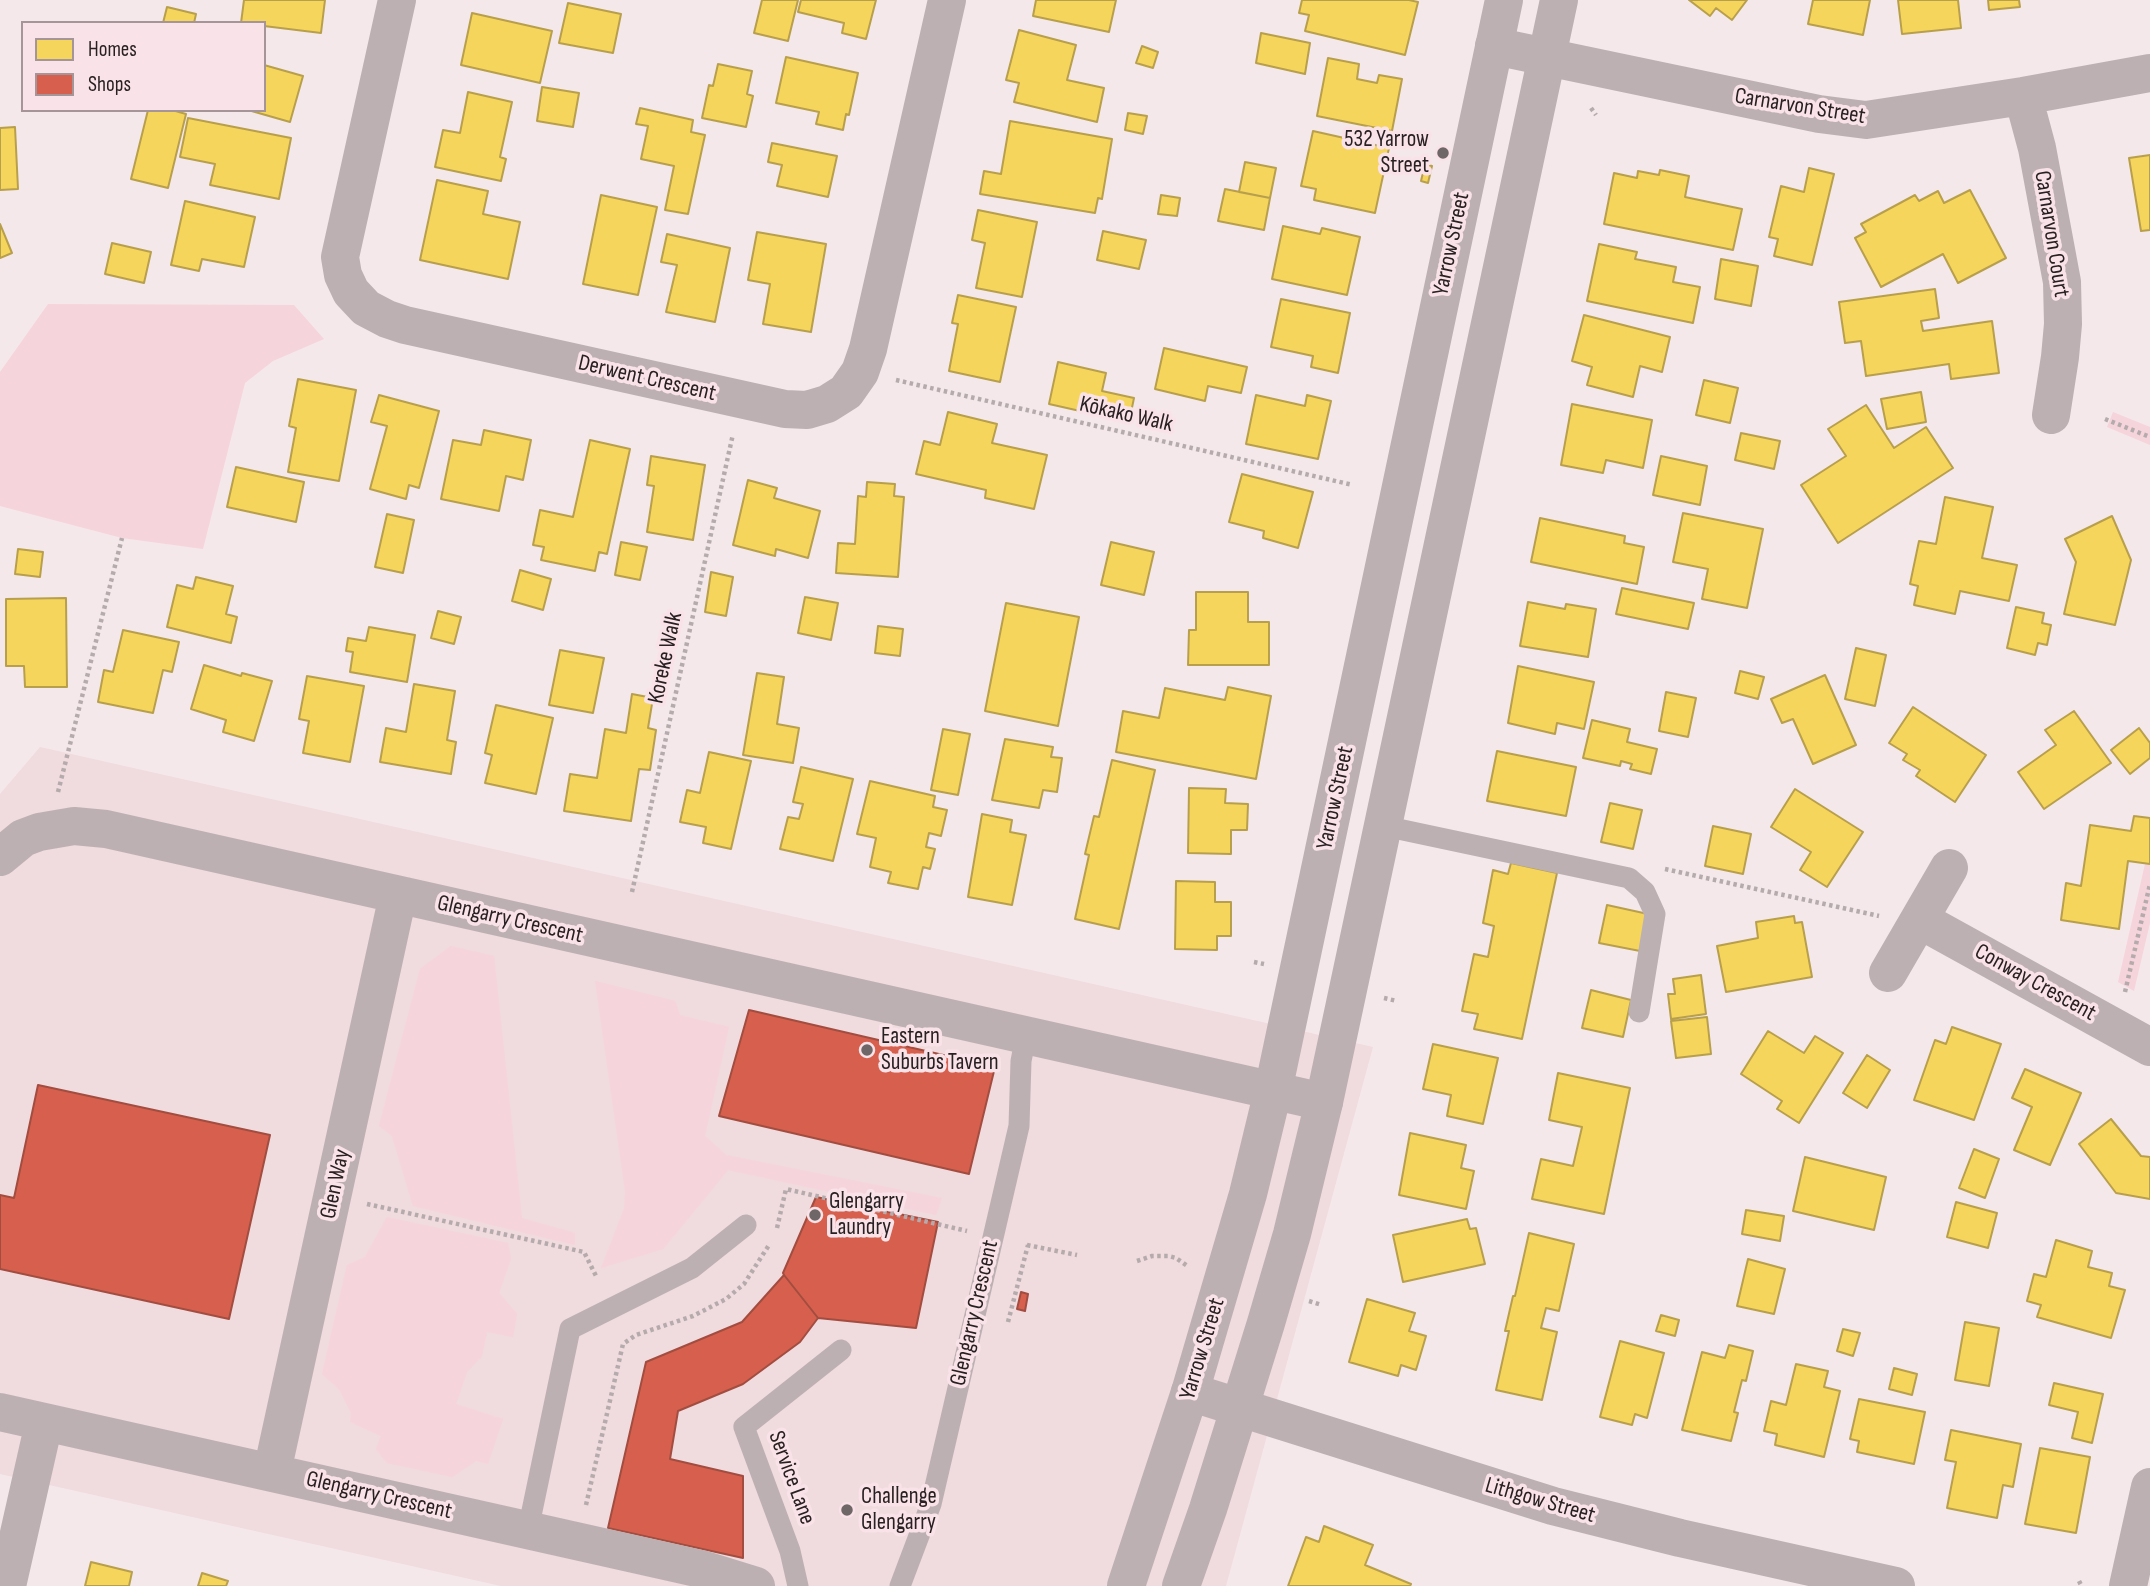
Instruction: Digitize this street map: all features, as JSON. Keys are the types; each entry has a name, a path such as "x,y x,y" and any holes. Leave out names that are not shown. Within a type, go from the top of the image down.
{"street":[{"name":"Derwent Crescent","path":"397,0 340,257 343,275 351,292 366,308 405,325 785,410 807,410 827,404 846,392 859,372 868,349 947,0"},
{"name":"Yarrow Street","path":"1126,1586 1190,1392 1248,1194 1273,1091 1504,0"},
{"path":"1181,1586 1240,1407 1292,1234 1324,1102 1559,0"},
{"name":"Carnarvon Street","path":"1494,46 1842,119 1866,120 2150,73"},
{"name":"Carnarvon Court","path":"2023,96 2037,148 2062,282 2063,324 2051,415"},
{"name":"Glengarry Crescent","path":"0,857 23,838 48,830 74,826 106,829 1324,1102"},
{"path":"1888,973 1949,868"},
{"name":"Glen Way","path":"272,1472 398,895"},
{"name":"Conway Crescent","path":"1920,920 2150,1047"},
{"name":"Lithgow Street","path":"1190,1392 1553,1506 1680,1538 1896,1586"},
{"name":"Glengarry Crescent","path":"0,1412 701,1569 756,1586"},
{"path":"7,1586 44,1423"},
{"path":"2128,1586 2150,1487"}],"lane":[{"path":"1384,826 1629,878 1645,892 1655,914 1639,1012"},
{"name":"Glengarry Crescent","path":"900,1586 931,1504 1019,1126 1021,1061 1026,1035"},
{"path":"528,1530 570,1329 691,1268 746,1225"},
{"name":"Service Lane","path":"798,1586 790,1551 744,1427 841,1350"}],"path":[{"path":"1591,108 1595,115"},
{"name":"Kōkako Walk","path":"892,379 1353,485"},
{"path":"2105,419 2150,437"},
{"name":"Koreke Walk","path":"632,892 734,431"},
{"path":"48,830 122,538"},
{"path":"2123,1000 2150,884"},
{"path":"777,1229 786,1189 975,1233"},
{"path":"356,1202 584,1252 596,1276"},
{"path":"585,1511 623,1344 636,1335 693,1316 726,1298 744,1284 772,1240"},
{"path":"1020,1244 1077,1255"},
{"path":"1008,1322 1028,1245"},
{"path":"1137,1261 1152,1256 1168,1256 1190,1268"}],"shaded area":[{"path":"48,304 294,305 324,339 273,361 245,383 203,549 122,538 0,506 0,372"},
{"path":"2113,412 2150,427 2150,445 2107,427"},
{"path":"40,747 1373,1047 1226,1586 501,1586 0,1474 0,794"},
{"path":"2150,842 2150,923 2134,991 2118,982"},
{"path":"451,946 494,956 522,1218 575,1233 575,1245 413,1206 392,1136 379,1126 420,969"},
{"path":"595,981 675,1001 680,1015 729,1027 705,1136 726,1155 942,1198 936,1215 728,1170 663,1249 601,1268 624,1209 625,1191"},
{"path":"387,1217 508,1243 511,1259 499,1293 517,1314 513,1337 487,1332 482,1356 467,1372 456,1404 503,1419 488,1464 476,1461 452,1477 387,1463 376,1449 381,1436 350,1422 351,1413 339,1389 322,1374 347,1265 365,1257"}],"building: Homes":[{"path":"244,0 325,0 321,33 266,26 266,21 241,21"},
{"path":"762,0 798,0 788,41 754,33"},
{"path":"801,0 876,0 866,39 842,33 844,23 798,12"},
{"path":"1036,0 1116,0 1109,32 1033,16"},
{"path":"1302,0 1418,2 1405,55 1305,31 1309,15 1299,13"},
{"path":"1689,0 1747,0 1732,20 1716,8 1710,16"},
{"path":"1813,0 1870,0 1863,35 1808,24"},
{"path":"1898,0 1958,0 1961,28 1902,34"},
{"path":"1988,0 2019,0 2020,7 1989,10"},
{"path":"568,3 621,14 613,53 559,43"},
{"path":"167,7 196,14 194,21 164,21"},
{"path":"472,13 552,31 540,83 461,65"},
{"path":"1019,30 1076,45 1067,80 1104,88 1097,122 1014,102 1019,83 1006,80"},
{"path":"1261,33 1310,43 1305,74 1256,63"},
{"path":"1142,46 1158,52 1153,68 1136,63"},
{"path":"786,57 858,73 843,130 816,124 819,112 776,103"},
{"path":"1328,58 1359,64 1357,79 1377,83 1379,75 1402,79 1392,131 1317,116"},
{"path":"718,64 752,71 747,94 753,96 746,127 702,118 709,85 713,86"},
{"path":"266,66 303,76 290,122 255,112 266,112"},
{"path":"542,87 579,93 573,127 537,121"},
{"path":"468,92 512,102 500,157 506,159 501,181 435,167 443,130 460,133"},
{"path":"640,108 693,120 691,132 705,135 688,214 665,210 674,166 641,159 648,126 636,124"},
{"path":"148,112 186,114 168,188 131,179"},
{"path":"1128,113 1147,116 1143,134 1125,130"},
{"path":"188,118 291,138 279,199 210,185 215,164 180,157"},
{"path":"1010,121 1112,139 1102,199 1098,198 1095,213 980,194 984,171 1001,174"},
{"path":"15,127 18,189 0,190 0,128"},
{"path":"1313,131 1389,148 1375,213 1314,200 1316,189 1301,186"},
{"path":"772,143 837,156 828,197 777,186 782,165 768,162"},
{"path":"2150,155 2150,230 2141,231 2129,158"},
{"path":"1245,162 1276,168 1270,198 1239,192"},
{"path":"1425,164 1432,166 1428,183 1421,181"},
{"path":"1809,168 1834,174 1812,265 1774,256 1778,239 1769,237 1781,186 1804,192"},
{"path":"1660,170 1689,176 1685,197 1742,209 1733,250 1604,224 1614,173 1637,178 1638,171 1659,175"},
{"path":"437,180 488,191 483,214 520,222 508,279 420,260"},
{"path":"1225,189 1270,198 1264,230 1218,221"},
{"path":"1970,190 2006,258 1958,283 1943,254 1881,287 1855,238 1866,232 1861,224 1915,195 1919,201 1938,191 1944,203"},
{"path":"601,195 657,207 638,295 583,284"},
{"path":"1161,195 1180,198 1177,216 1158,214"},
{"path":"185,201 255,217 244,267 202,259 199,271 171,265"},
{"path":"978,210 1037,222 1022,297 976,288 985,243 972,240"},
{"path":"0,224 12,253 0,258"},
{"path":"1283,226 1320,234 1322,228 1360,237 1347,295 1272,279"},
{"path":"1103,231 1146,240 1139,269 1097,260"},
{"path":"757,232 826,244 811,332 763,324 770,284 748,280"},
{"path":"667,234 730,248 715,322 666,312 677,265 661,262"},
{"path":"112,243 151,252 144,283 105,274"},
{"path":"1599,244 1637,252 1635,259 1676,267 1673,282 1700,287 1693,323 1587,301"},
{"path":"1721,259 1758,266 1751,306 1715,299"},
{"path":"1935,289 1939,318 1921,321 1923,331 1992,321 1999,373 1951,379 1949,364 1866,376 1861,341 1845,343 1839,302"},
{"path":"958,295 1016,307 1000,382 949,371 958,324 952,323"},
{"path":"1281,299 1350,313 1338,373 1311,367 1313,356 1271,347"},
{"path":"1584,315 1670,337 1662,372 1640,366 1633,397 1587,385 1592,367 1572,361"},
{"path":"1164,348 1247,367 1241,393 1208,386 1205,401 1155,389"},
{"path":"1058,362 1106,373 1102,391 1134,398 1129,422 1049,404"},
{"path":"298,379 356,390 339,481 288,472 296,428 289,426"},
{"path":"1704,380 1738,388 1730,423 1696,415"},
{"path":"1921,392 1926,422 1887,429 1881,399"},
{"path":"379,395 439,411 419,488 409,485 406,499 370,489 387,426 371,422"},
{"path":"1256,395 1305,406 1307,395 1331,401 1318,459 1246,444"},
{"path":"1572,404 1652,420 1643,468 1606,460 1603,473 1561,465"},
{"path":"1866,405 1894,448 1926,427 1953,468 1838,543 1801,485 1846,456 1828,429"},
{"path":"948,412 997,424 992,443 1047,455 1034,509 985,498 986,490 916,474 924,441 940,445"},
{"path":"484,430 531,440 523,480 506,476 499,511 441,499 453,440 481,445"},
{"path":"1741,433 1780,441 1774,469 1735,460"},
{"path":"590,440 630,449 607,554 599,552 595,571 541,560 544,547 533,545 540,510 573,517"},
{"path":"651,456 705,465 693,540 647,532 654,486 647,485"},
{"path":"1661,456 1707,466 1700,505 1653,495"},
{"path":"236,467 304,482 296,522 227,507"},
{"path":"1242,474 1313,492 1298,548 1263,538 1264,531 1229,522"},
{"path":"748,480 777,488 774,498 820,511 808,558 776,549 775,556 733,545"},
{"path":"867,482 895,484 894,496 904,497 898,577 836,573 838,543 855,544 858,496 866,497"},
{"path":"1945,497 1993,507 1982,558 2017,565 2009,601 1960,591 1955,614 1914,605 1918,586 1910,584 1919,541 1936,544"},
{"path":"1683,513 1763,529 1747,608 1702,599 1708,569 1673,562"},
{"path":"387,514 414,520 403,573 375,567"},
{"path":"2112,516 2131,560 2115,625 2064,614 2076,562 2065,539"},
{"path":"1540,518 1625,536 1624,543 1644,547 1637,584 1531,562"},
{"path":"621,542 647,547 640,580 615,575"},
{"path":"1111,542 1154,552 1144,595 1101,585"},
{"path":"18,549 43,552 40,577 15,574"},
{"path":"520,570 551,579 543,610 512,601"},
{"path":"711,572 733,577 726,616 705,612"},
{"path":"196,577 233,586 226,614 237,617 231,643 167,627 177,585 193,589"},
{"path":"1622,588 1694,603 1688,629 1616,614"},
{"path":"1196,592 1248,592 1248,622 1269,622 1269,665 1188,665 1189,630 1196,630"},
{"path":"805,597 838,603 831,640 798,633"},
{"path":"66,598 67,687 25,687 24,666 6,666 6,599"},
{"path":"1528,602 1565,609 1566,604 1596,609 1588,657 1520,646"},
{"path":"1006,603 1079,617 1058,726 985,711"},
{"path":"2016,607 2044,613 2042,623 2051,625 2047,645 2038,643 2035,655 2007,648"},
{"path":"438,611 461,617 454,644 431,638"},
{"path":"878,626 903,629 900,656 875,653"},
{"path":"369,627 415,635 407,682 350,672 353,652 346,651 348,638 366,641"},
{"path":"123,630 179,642 172,672 163,670 153,713 98,702 104,670 113,672"},
{"path":"1856,648 1886,655 1875,706 1845,699"},
{"path":"560,650 604,658 593,713 549,705"},
{"path":"204,665 241,676 242,673 272,681 254,741 223,732 226,720 191,709"},
{"path":"1518,666 1594,682 1584,729 1557,723 1555,734 1508,723"},
{"path":"1740,671 1764,677 1758,699 1735,693"},
{"path":"757,673 784,677 777,724 799,728 793,763 743,755"},
{"path":"1825,675 1856,745 1813,764 1793,719 1782,723 1771,699"},
{"path":"307,676 364,686 350,762 303,753 309,721 299,719"},
{"path":"414,684 455,691 447,740 456,742 451,774 380,762 386,728 406,732"},
{"path":"1228,687 1271,696 1256,779 1116,752 1123,711 1159,718 1165,688 1225,700"},
{"path":"1666,692 1696,698 1688,737 1659,731"},
{"path":"632,694 653,698 648,728 656,730 650,770 639,769 631,821 564,811 570,774 597,778 605,729 626,733"},
{"path":"496,705 553,718 536,794 485,783 492,755 485,753"},
{"path":"1913,707 1986,755 1955,802 1916,776 1920,770 1903,760 1907,754 1889,743"},
{"path":"2074,711 2111,763 2044,809 2018,772 2056,745 2045,730"},
{"path":"1592,720 1630,729 1627,742 1657,749 1651,774 1630,769 1632,764 1621,761 1620,766 1583,758"},
{"path":"2139,728 2150,743 2150,758 2130,774 2111,750"},
{"path":"943,729 970,734 958,795 931,790"},
{"path":"1005,739 1053,747 1051,757 1062,758 1057,792 1043,790 1039,808 992,800"},
{"path":"1497,751 1576,767 1566,816 1487,801"},
{"path":"709,752 751,761 731,849 703,843 706,827 680,822 687,790 700,793"},
{"path":"1112,760 1155,770 1119,929 1075,919 1089,855 1085,854 1094,816 1099,817"},
{"path":"801,767 853,779 833,861 780,849 788,817 799,819 803,804 793,802"},
{"path":"870,781 935,796 933,807 947,810 941,836 929,833 926,847 935,849 930,869 923,867 918,889 888,883 891,872 870,867 876,838 857,834"},
{"path":"1189,788 1226,789 1225,803 1248,804 1247,830 1231,830 1231,854 1188,853"},
{"path":"1795,789 1863,832 1827,887 1800,870 1811,852 1771,827"},
{"path":"1610,803 1642,810 1633,849 1601,842"},
{"path":"982,814 1012,820 1010,832 1026,835 1012,905 968,897"},
{"path":"2134,816 2150,818 2150,864 2128,861 2119,929 2061,920 2066,883 2081,886 2090,825 2131,831"},
{"path":"1713,826 1751,834 1743,874 1705,866"},
{"path":"1511,863 1557,873 1522,1039 1474,1029 1478,1014 1462,1011 1474,954 1488,957 1494,926 1483,923 1493,870 1508,874"},
{"path":"1176,881 1215,882 1215,902 1231,902 1231,936 1217,936 1217,950 1175,949"},
{"path":"1607,905 1648,914 1640,951 1599,943"},
{"path":"1794,916 1795,923 1802,922 1812,977 1726,992 1717,946 1758,938 1756,922"},
{"path":"1701,975 1706,1014 1671,1019 1668,994 1675,994 1673,979"},
{"path":"1591,990 1631,1000 1623,1037 1582,1028"},
{"path":"1707,1017 1711,1054 1676,1058 1671,1021"},
{"path":"1952,1027 2001,1044 1974,1120 1914,1100 1935,1040 1946,1044"},
{"path":"1768,1031 1804,1053 1815,1036 1843,1053 1799,1123 1777,1109 1782,1101 1741,1074"},
{"path":"1433,1044 1498,1058 1483,1124 1447,1116 1451,1095 1423,1089"},
{"path":"1867,1055 1890,1070 1867,1108 1843,1093"},
{"path":"2025,1069 2081,1093 2050,1165 2014,1150 2032,1107 2012,1098"},
{"path":"1558,1073 1630,1088 1604,1214 1532,1199 1541,1159 1573,1166 1582,1127 1549,1120"},
{"path":"2111,1119 2141,1156 2150,1157 2150,1199 2116,1193 2079,1144"},
{"path":"1410,1133 1466,1145 1461,1168 1474,1171 1466,1209 1399,1195"},
{"path":"1974,1149 1999,1159 1985,1198 1959,1188"},
{"path":"1805,1157 1886,1177 1874,1230 1793,1211"},
{"path":"1956,1202 1997,1213 1988,1248 1947,1237"},
{"path":"1746,1210 1784,1216 1780,1241 1742,1234"},
{"path":"1467,1219 1470,1229 1476,1228 1485,1264 1403,1282 1393,1235"},
{"path":"1529,1233 1574,1244 1559,1311 1546,1308 1541,1328 1557,1332 1542,1400 1496,1390 1509,1331 1505,1331"},
{"path":"2056,1240 2092,1251 2088,1267 2112,1273 2109,1286 2125,1290 2111,1338 2037,1317 2041,1305 2027,1301 2034,1274 2046,1277"},
{"path":"1748,1259 1785,1269 1774,1314 1737,1306"},
{"path":"1367,1299 1415,1313 1409,1331 1426,1336 1416,1370 1401,1365 1398,1376 1349,1362"},
{"path":"1661,1315 1679,1320 1675,1336 1656,1331"},
{"path":"1965,1322 1999,1328 1989,1386 1955,1380"},
{"path":"1843,1329 1860,1333 1853,1356 1837,1351"},
{"path":"1620,1341 1664,1353 1647,1418 1635,1414 1632,1425 1600,1417"},
{"path":"1729,1345 1753,1351 1746,1381 1742,1380 1734,1412 1738,1413 1731,1441 1682,1430 1702,1352 1725,1358"},
{"path":"1796,1364 1828,1371 1824,1387 1840,1391 1824,1457 1775,1445 1777,1434 1764,1431 1771,1401 1786,1405"},
{"path":"1894,1368 1917,1374 1912,1395 1889,1389"},
{"path":"2054,1383 2103,1394 2092,1443 2072,1438 2078,1412 2049,1405"},
{"path":"1859,1399 1925,1412 1914,1464 1857,1452 1859,1441 1850,1439"},
{"path":"1951,1430 2021,1444 2013,1487 2003,1485 1997,1518 1947,1508 1956,1462 1945,1460"},
{"path":"2040,1448 2090,1457 2076,1533 2025,1524"},
{"path":"1324,1526 1373,1545 1365,1565 1411,1584 1410,1586 1288,1586 1306,1537 1319,1542"},
{"path":"91,1562 132,1572 129,1586 85,1586"},
{"path":"202,1573 228,1581 226,1586 198,1586"}],"building: Shops":[{"path":"749,1010 995,1067 969,1174 719,1116"},
{"path":"38,1085 270,1135 229,1319 0,1269 0,1195 14,1198"},
{"path":"816,1197 938,1222 916,1328 818,1318 784,1275"},
{"path":"784,1275 818,1318 800,1342 743,1384 678,1411 670,1459 743,1476 743,1558 608,1528 646,1362 742,1322"},
{"path":"1021,1292 1028,1294 1025,1311 1017,1309"}],"place":[{"name":"532 Yarrow Street","path":"1443,153"},
{"name":"Eastern Suburbs Tavern","path":"867,1050"},
{"name":"Glengarry Laundry","path":"815,1215"},
{"name":"Challenge Glengarry","path":"847,1510"}]}
